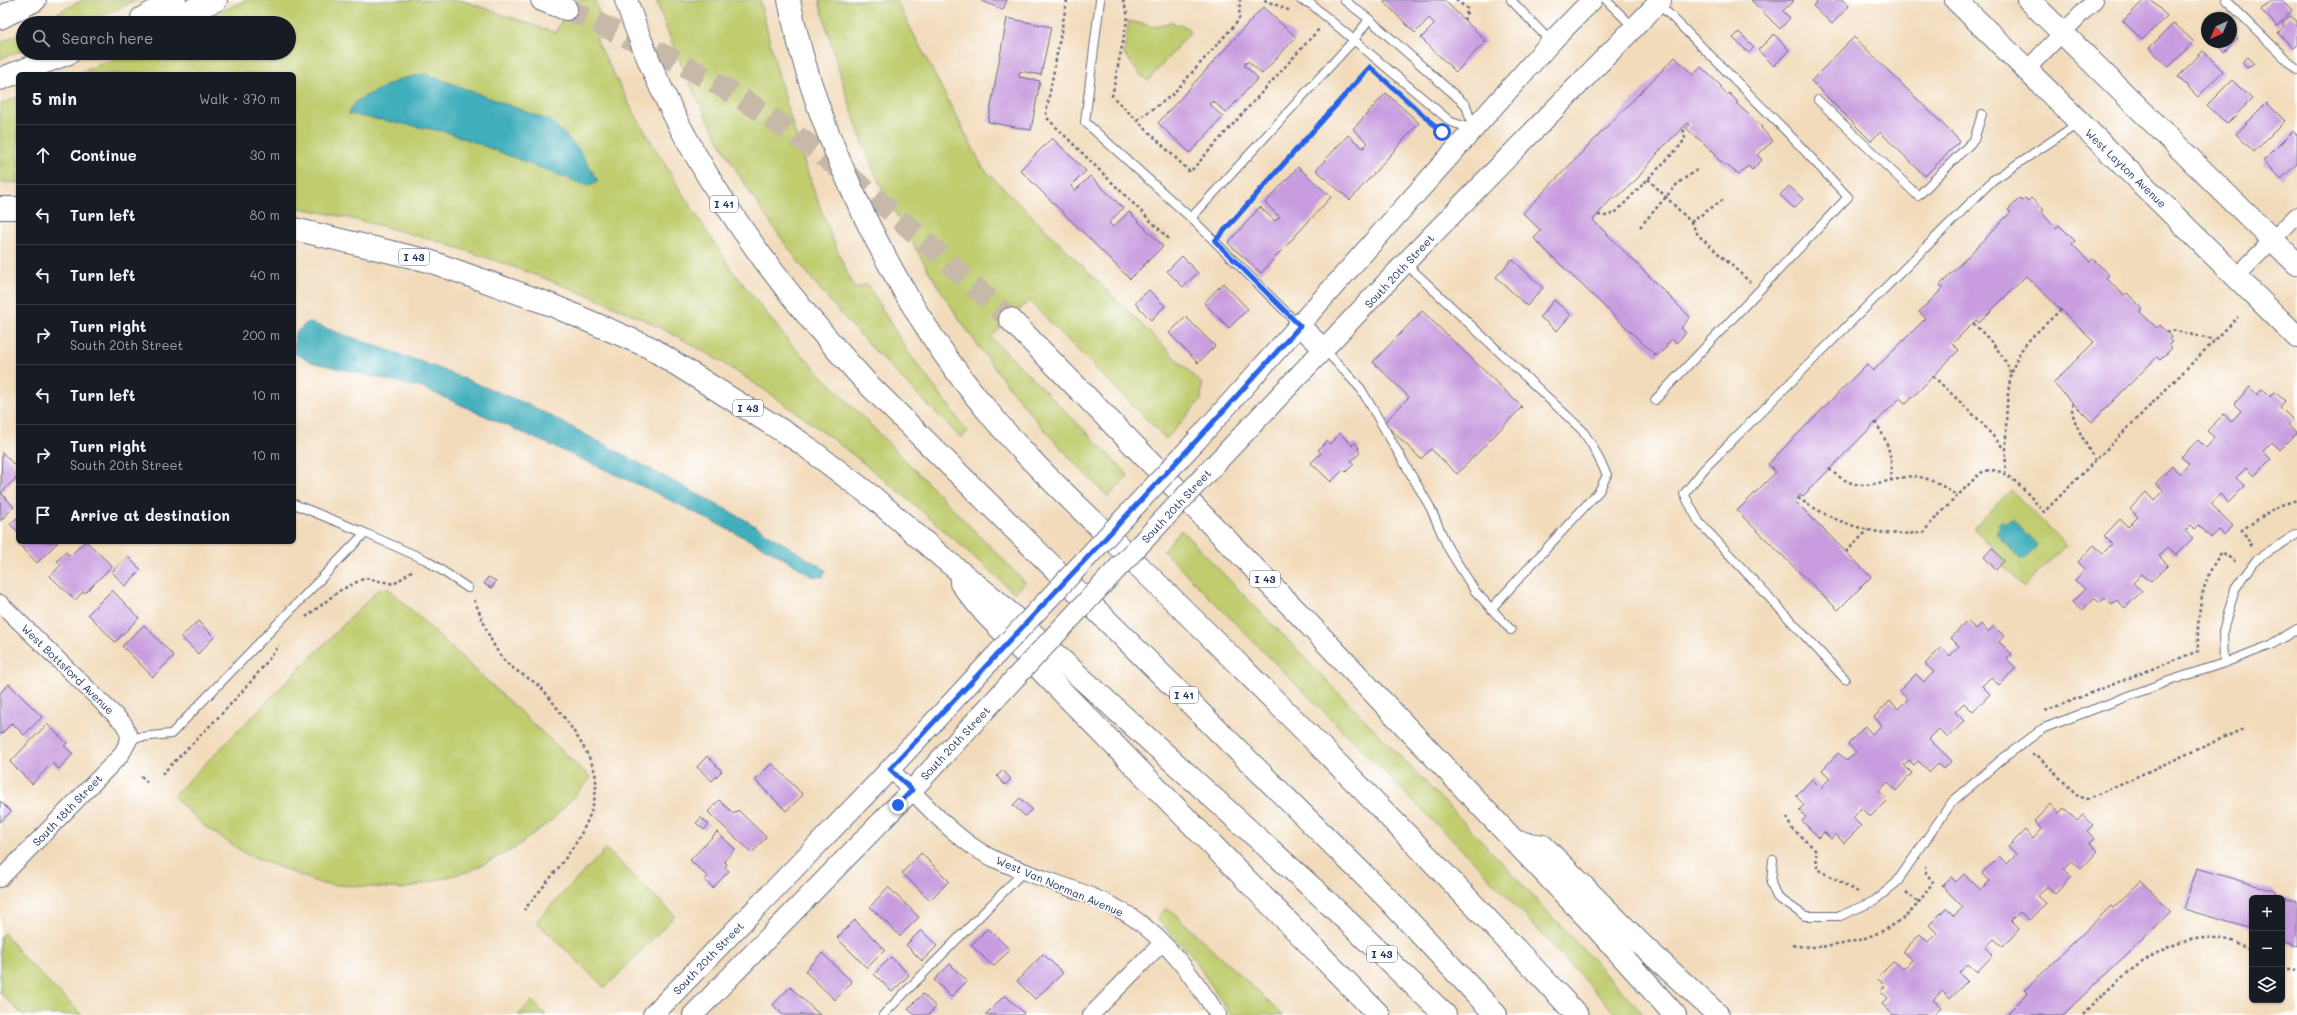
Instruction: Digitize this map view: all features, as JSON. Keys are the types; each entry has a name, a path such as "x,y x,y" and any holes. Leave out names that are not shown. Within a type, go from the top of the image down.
{"main road":[{"path":"0,18 35,0"},
{"path":"146,16 175,0"},
{"path":"178,16 216,0"},
{"path":"542,0 566,9"},
{"name":"I 41","path":"626,0 646,55 664,95 702,167 742,230 820,333 871,387 1388,899 1496,1015"},
{"path":"789,0 794,29 826,131 868,221 901,285 942,350 988,412 1026,455 1247,672 1408,835 1578,1015"},
{"name":"West Layton Avenue","path":"1956,0 2297,337"},
{"path":"2029,0 2297,264"},
{"path":"19,72 50,60"},
{"path":"0,79 16,73"},
{"path":"0,208 16,208"},
{"name":"I 43","path":"296,229 429,261 549,304 650,347 800,442 874,498 943,558 994,599 1313,888 1444,1015"},
{"name":"I 43","path":"1010,319 1302,617 1516,842 1675,1015"},
{"path":"943,558 984,612 1380,1015"},
{"path":"1516,842 1543,846 1642,946 1718,1015"}],"street":[{"name":"South 20th Street","path":"653,1015 890,769 1197,440 1551,42 1592,0"},
{"path":"2027,69 2095,0"},
{"name":"South 20th Street","path":"693,1015 912,790 1218,461 1325,350 1405,263 1659,2"},
{"path":"2236,277 2297,215"},
{"path":"1300,326 1325,350"},
{"name":"West Bottsford Avenue","path":"0,603 124,724 130,738"},
{"name":"South 18th Street","path":"0,879 121,755 130,738"},
{"name":"West Van Norman Avenue","path":"890,769 972,846 990,857 1113,907 1133,918 1162,943 1201,989 1218,1015"},
{"path":"1091,1015 1162,943"}],"lane":[{"path":"1100,0 1085,122 1191,218 1300,326"},
{"path":"1301,0 1312,4 1451,122 1473,130"},
{"path":"1344,0 1369,19 1466,105 1473,130"},
{"path":"1511,0 1551,42"},
{"path":"1606,0 1634,28"},
{"path":"2226,0 2297,70"},
{"path":"1655,400 1848,197 1784,129 1659,2"},
{"path":"1191,218 1354,40 1369,19"},
{"path":"1818,100 1918,196 1974,140 1982,114"},
{"path":"1845,678 1699,522 1684,494 1705,468 1993,180 2080,123"},
{"path":"1405,263 1582,430 1592,445 1607,475 1598,491 1491,609"},
{"path":"1325,350 1361,389 1430,507 1448,548 1475,591 1510,630"},
{"path":"296,505 365,532 426,560 468,588"},
{"path":"130,738 171,734 365,532"},
{"path":"2224,663 2223,631 2235,589 2256,560 2297,534"},
{"path":"1773,860 1771,883 1777,898 1805,916 1840,916 1874,901 1896,883 1952,802 2002,759 2044,728 2166,682 2224,663 2271,645 2297,629"},
{"path":"883,1015 1024,871"}],"path":[{"path":"1123,0 1128,16 1112,96 1190,172 1321,27 1316,23"},
{"path":"1137,120 1171,96 1239,20 1240,0"},
{"path":"1264,0 1294,12"},
{"path":"1456,0 1468,9 1464,20"},
{"path":"1215,241 1370,67"},
{"path":"1598,215 1606,216 1615,213 1681,145 1685,138 1683,127"},
{"path":"1640,227 1678,182 1697,170"},
{"path":"1648,179 1691,222 1698,235 1759,291"},
{"path":"1691,222 1724,199"},
{"path":"2005,474 2005,450 2011,376 2024,347 2061,310"},
{"path":"1798,498 1837,521 1868,530 1894,534 1925,532 1928,526 1957,496 1986,470 1996,470 2005,474 2044,512 2238,317"},
{"path":"1973,323 2001,352 2007,362 2011,376"},
{"path":"2168,332 2172,330 2214,340"},
{"path":"1933,376 1979,420 2005,450"},
{"path":"2073,403 2071,410 2074,418 2095,460"},
{"path":"1875,422 1883,434 1890,451 1891,480"},
{"path":"1828,469 1841,479 1853,484 1878,484 1891,480 1918,476 1931,480 1957,496"},
{"path":"1846,552 1868,530"},
{"path":"305,618 339,591 365,578 394,584 426,560"},
{"path":"468,588 486,630 500,657 543,690 567,721 589,757 596,779 592,809 580,837 524,910"},
{"path":"162,774 260,671 283,638"},
{"path":"2027,758 2032,754 2038,755 2078,796 2087,800 2245,728"},
{"path":"141,776 148,783"},
{"path":"1793,945 1809,948 1855,942 1876,934 1906,916 1933,882 1926,873 1925,866 1927,861"},
{"path":"2083,1015 2117,981 2168,946 2187,940 2212,938 2226,939 2249,949"},
{"path":"2285,968 2297,970"}],"green space":[{"path":"82,0 136,0 102,16 52,16"},
{"path":"245,0 461,0 556,33 570,0 595,0 601,18 597,41 630,106 679,188 731,269 789,342 1025,582 1014,593 874,471 838,443 801,415 723,363 681,338 637,316 592,297 484,256 391,228 296,207 296,72 81,72 111,60 296,60 296,16 212,16"},
{"path":"656,0 760,0 788,110 812,184 839,255 855,289 867,284 908,352 968,432 961,438 845,318 802,266 776,231 729,158 708,120 671,41"},
{"path":"819,0 896,0 983,168 1202,384 1201,400 1166,439 1029,301 991,337 1124,470 1128,476 1108,497 1052,438 1001,377 954,311 932,277 875,174 856,124"},
{"path":"1129,21 1155,27 1170,22 1186,27 1191,31 1148,81 1141,76 1124,54"},
{"path":"16,35 16,53 0,59 0,43"},
{"path":"16,98 16,183 0,182 0,104"},
{"path":"2011,490 2066,545 2024,587 2002,564 2004,561 1974,528"},
{"path":"1181,530 1460,818 1644,1015 1617,1015 1483,871 1163,551"},
{"path":"380,588 389,589 591,778 553,819 515,848 470,871 403,889 322,884 246,854 203,825 173,796"},
{"path":"606,849 675,916 605,988 536,921"},
{"path":"1167,907 1283,1015 1231,1015 1191,954 1156,919"},
{"path":"4,933 23,957 82,1015 23,1015 0,993 0,937"},
{"path":"532,1001 546,1015 518,1015"}],"water":[{"path":"426,74 551,121 577,147 598,181 588,186 447,132 348,114 356,101 400,79"},
{"path":"308,322 433,366 532,406 744,519 826,570 823,577 812,576 775,553 648,489 423,388 311,362 296,354 296,332"},
{"path":"2013,519 2036,543 2036,547 2025,559 2020,559 1997,535 1997,530 2000,527 1998,524 2002,520 2004,523"}],"building":[{"path":"980,0 1007,0 1003,10"},
{"path":"1382,0 1444,0 1486,41 1456,72 1421,38 1435,24 1429,18 1415,33"},
{"path":"1751,0 1794,0 1783,11 1790,18 1780,29"},
{"path":"1816,0 1843,0 1849,6 1832,24 1813,6 1818,1"},
{"path":"2144,0 2151,0 2167,16 2142,40 2123,21"},
{"path":"2270,0 2282,0 2292,10 2277,26 2261,10"},
{"path":"1263,7 1296,37 1262,74 1248,61 1244,65 1258,78 1226,113 1213,101 1209,104 1223,117 1190,153 1158,123"},
{"path":"2290,16 2297,21 2297,46 2293,48 2278,33 2284,26 2282,23"},
{"path":"1007,18 1051,27 1041,75 1020,71 1019,77 1040,81 1031,130 988,122"},
{"path":"2174,23 2194,42 2169,67 2149,48"},
{"path":"1739,32 1754,47 1749,53 1733,38"},
{"path":"1774,34 1789,50 1774,66 1758,50"},
{"path":"1854,37 1959,140 1958,143 1925,176 1880,132 1871,141 1811,81"},
{"path":"2220,48 2228,48 2224,52"},
{"path":"2203,51 2223,71 2198,97 2178,77"},
{"path":"1675,57 1693,75 1701,67 1722,87 1720,88 1727,95 1729,93 1738,102 1736,103 1762,127 1761,128 1773,141 1757,155 1762,160 1752,170 1748,166 1739,175 1725,164 1724,165 1714,155 1716,154 1686,128 1690,125 1688,123 1662,148 1637,179 1615,199 1613,197 1593,220 1690,317 1681,328 1686,333 1676,343 1672,339 1666,346 1667,347 1656,356 1537,242 1534,238 1541,231 1523,213"},
{"path":"2248,57 2254,63 2247,68 2242,63"},
{"path":"2232,80 2252,99 2227,124 2207,105"},
{"path":"1386,93 1419,123 1350,200 1316,170 1348,135 1363,148 1368,143 1353,129"},
{"path":"2267,103 2285,121 2254,152 2236,134"},
{"path":"2293,131 2297,135 2297,164 2281,179 2263,161"},
{"path":"1052,138 1086,171 1071,186 1075,191 1090,176 1123,208 1109,223 1113,227 1129,212 1163,246 1130,279 1020,170"},
{"path":"1298,167 1331,197 1261,273 1228,243 1260,207 1275,221 1280,217 1265,203"},
{"path":"1789,186 1803,199 1794,208 1780,195"},
{"path":"2020,198 2022,201 2025,198 2028,201 2031,198 2044,210 2041,212 2056,228 2059,225 2075,241 2072,244 2090,262 2093,259 2109,275 2106,278 2124,295 2127,293 2143,309 2140,312 2157,328 2160,325 2172,337 2169,339 2172,342 2169,344 2172,348 2160,360 2157,357 2092,422 2053,383 2094,342 2026,276 1979,323 1976,320 1952,344 1959,350 1906,404 1900,398 1802,497 1800,495 1795,501 1871,577 1838,610 1737,511 1776,472 1768,464 1867,364 1873,371 1926,318 1919,312 1943,288 1940,285 2011,212 2008,210"},
{"path":"1182,256 1198,273 1183,287 1167,271"},
{"path":"1512,259 1543,288 1527,306 1496,277"},
{"path":"1223,283 1248,309 1229,328 1204,303"},
{"path":"1149,290 1165,306 1151,320 1135,303"},
{"path":"1554,300 1571,315 1557,331 1540,317"},
{"path":"1422,311 1522,407 1457,474 1431,449 1421,459 1384,423 1409,397 1373,362"},
{"path":"1186,317 1215,346 1198,363 1169,333"},
{"path":"2250,387 2257,395 2262,389 2270,397 2275,392 2285,401 2280,407 2293,420 2288,425 2297,433 2280,450 2272,442 2263,451 2271,459 2254,476 2246,468 2236,478 2245,486 2228,503 2220,494 2211,504 2233,526 2224,535 2219,530 2211,538 2199,525 2195,529 2191,525 2185,531 2193,538 2176,555 2168,547 2159,556 2168,565 2151,582 2142,574 2133,583 2142,591 2125,608 2117,600 2112,605 2105,598 2100,603 2094,598 2082,611 2072,602 2085,589 2075,580 2085,569 2078,562 2094,545 2103,553 2112,544 2104,536 2120,519 2128,527 2138,517 2130,509 2146,492 2154,501 2164,491 2156,483 2172,466 2180,474 2189,464 2181,457 2198,440 2206,448 2215,438 2207,431 2224,414 2231,422 2241,411 2234,404"},
{"path":"1340,433 1352,445 1355,443 1359,447 1358,450 1360,453 1351,461 1354,464 1346,472 1343,470 1331,482 1311,463 1321,453 1318,450 1327,441 1330,444"},
{"path":"2,452 16,467 16,478 1,493 14,507 0,521"},
{"path":"16,519 16,530 10,524"},
{"path":"19,544 56,544 37,563"},
{"path":"82,544 89,544 112,566 85,593 83,592 75,600 50,576 61,565 57,561 66,552 70,556"},
{"path":"1992,548 2004,561 1996,570 1984,557"},
{"path":"127,556 141,570 125,586 112,572"},
{"path":"488,577 496,581 492,588 484,584"},
{"path":"112,590 139,618 115,642 88,614"},
{"path":"198,621 214,637 198,654 181,637"},
{"path":"1967,621 1976,629 1981,624 1988,632 1994,626 2004,636 1999,642 2012,654 2007,659 2016,668 1999,685 1991,677 1982,686 1990,694 1973,712 1964,703 1955,712 1964,721 1948,738 1939,729 1929,739 1952,761 1943,769 1938,764 1930,772 1918,761 1914,765 1909,760 1904,765 1912,773 1896,791 1888,782 1879,791 1887,800 1870,817 1861,808 1853,818 1861,826 1844,843 1836,835 1831,839 1824,832 1819,838 1802,821 1806,817 1799,810 1804,805 1796,796 1812,779 1821,788 1830,778 1822,770 1838,753 1847,761 1856,752 1848,744 1865,726 1872,734 1882,725 1874,717 1890,701 1898,709 1908,699 1899,691 1916,674 1924,682 1934,672 1925,664 1942,647 1950,656 1959,646 1951,638"},
{"path":"144,625 174,656 153,677 122,646"},
{"path":"9,684 42,717 24,735 12,723 0,735 0,693"},
{"path":"47,724 67,743 64,746 73,754 59,769 52,763 32,784 10,762"},
{"path":"707,756 722,771 712,781 697,767"},
{"path":"772,763 803,795 786,811 755,780"},
{"path":"1003,770 1011,779 1005,785 997,776"},
{"path":"1020,798 1032,809 1025,816 1013,805"},
{"path":"719,800 734,814 738,810 766,837 752,853 708,812"},
{"path":"0,801 11,812 0,822"},
{"path":"2051,804 2059,813 2064,808 2077,821 2083,815 2093,825 2087,831 2095,839 2090,843 2098,851 2081,869 2072,861 2064,869 2072,877 2055,894 2047,886 2038,896 2046,903 2029,920 2020,912 2011,921 2019,929 2003,947 1994,939 1986,947 1993,955 1977,972 1968,964 1959,973 1967,981 1950,999 1942,991 1933,1000 1941,1007 1934,1015 1893,1015 1882,1004 1888,998 1880,991 1885,986 1877,978 1894,961 1903,969 1912,960 1903,952 1920,934 1928,942 1937,933 1929,925 1946,908 1954,916 1963,907 1942,886 1951,877 1956,882 1964,874 1981,890 1990,881 1982,873 1999,856 2007,864 2016,855 2008,847 2025,830 2033,839 2042,829 2034,821"},
{"path":"701,818 709,824 704,830 696,823"},
{"path":"717,832 735,849 724,861 727,864 725,867 729,871 713,888 705,880 708,877 690,860"},
{"path":"921,853 949,881 930,900 902,873"},
{"path":"2197,868 2275,891 2274,894 2277,895 2249,895 2249,928 2184,909"},
{"path":"2141,881 2171,912 2063,1015 2006,1015 2028,993 2025,990 2111,906 2113,908"},
{"path":"888,887 919,917 900,936 870,907"},
{"path":"2285,897 2297,901 2297,947 2285,943"},
{"path":"855,920 885,950 867,968 837,938"},
{"path":"988,928 1010,950 993,966 971,945"},
{"path":"921,930 937,946 922,961 906,945"},
{"path":"822,953 852,982 835,1000 805,971"},
{"path":"1043,954 1063,973 1035,999 1017,981"},
{"path":"891,957 909,975 892,992 874,974"},
{"path":"950,964 967,981 951,997 934,980"},
{"path":"790,987 820,1015 783,1015 773,1005"},
{"path":"923,994 936,1007 928,1015 915,1015 908,1009"},
{"path":"1005,995 1024,1013 1023,1015 985,1015"}],"tunnel":[{"path":"566,9 695,71 773,119 844,172 945,259 1010,319"}],"route":[{"path":"898,805 912,790 890,769 1197,440 1235,396 1300,326 1215,241 1370,67 1442,132"}]}
